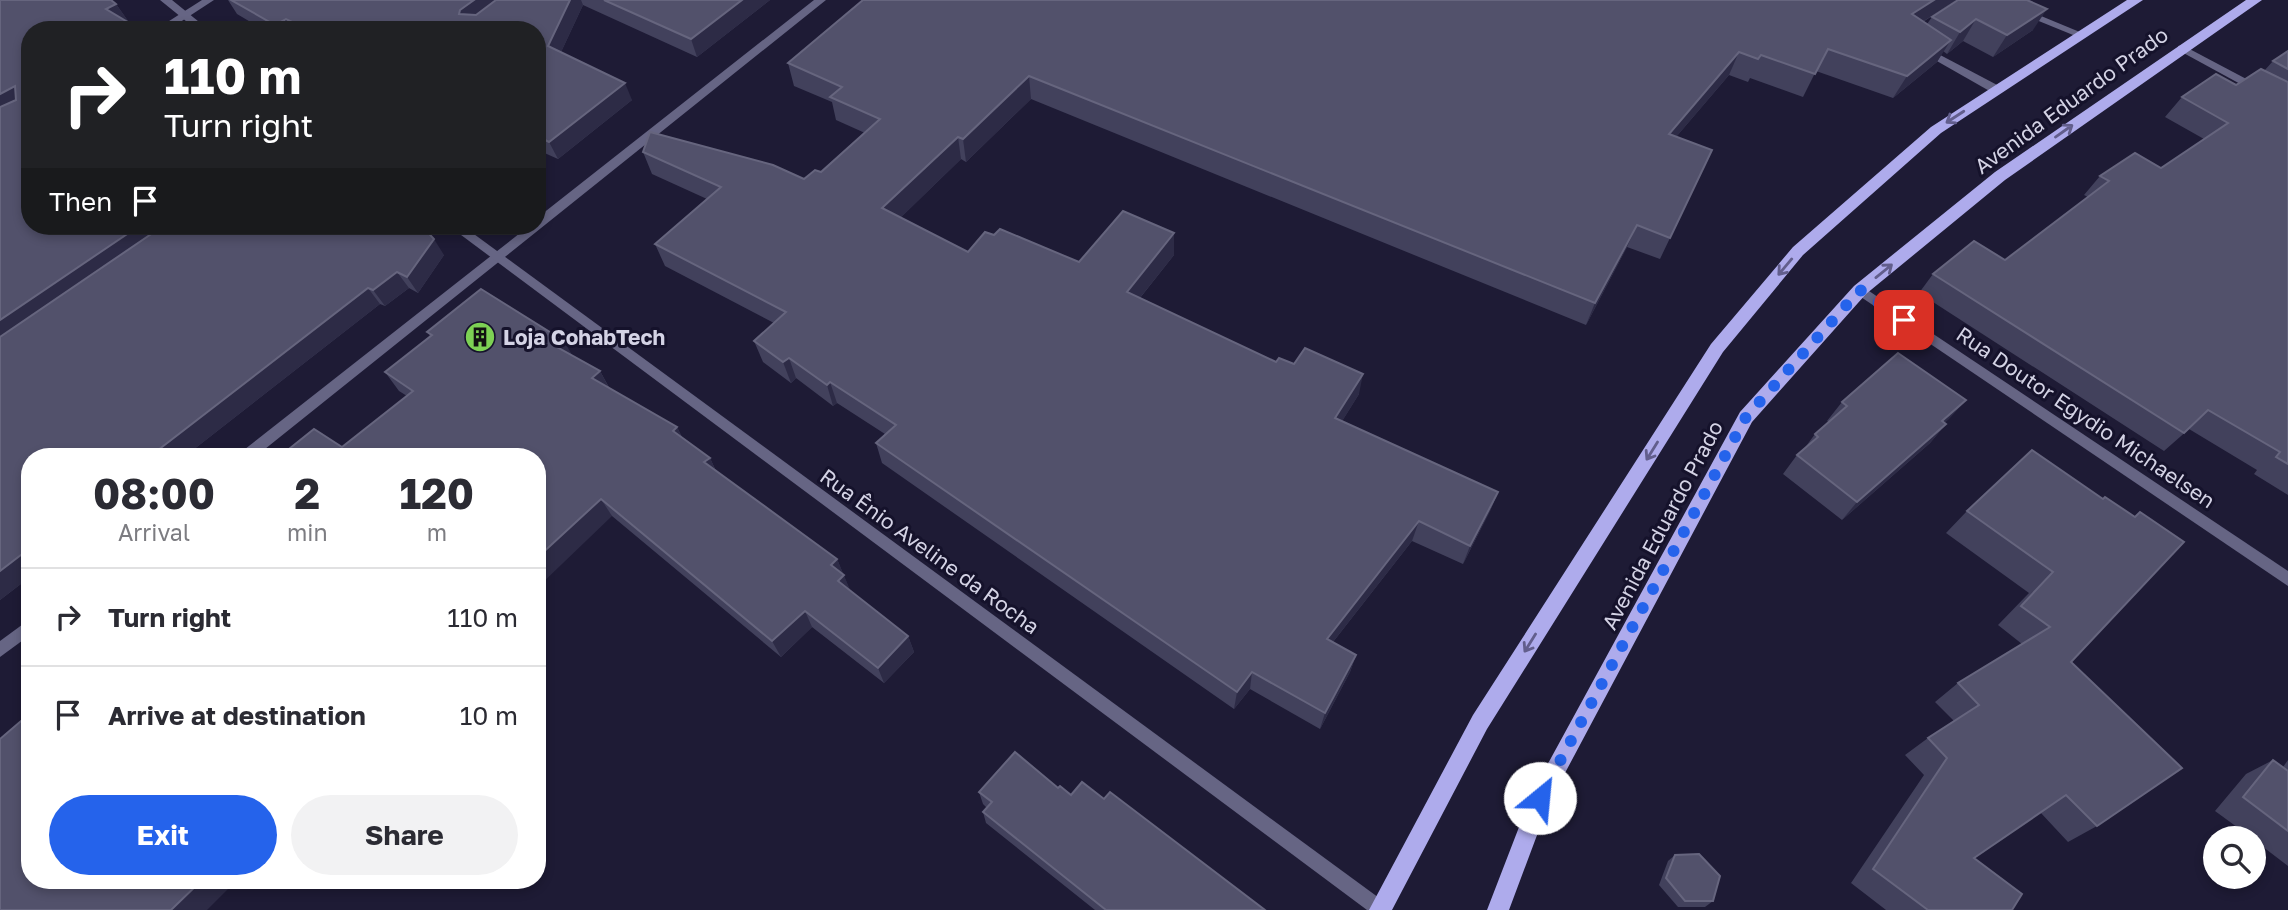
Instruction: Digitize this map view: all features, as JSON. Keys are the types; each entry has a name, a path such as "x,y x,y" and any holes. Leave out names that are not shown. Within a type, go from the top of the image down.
{"main road":[{"name":"Avenida Eduardo Prado","path":"1381,910 1480,722 1717,348 1798,251 1936,130 2136,0"},
{"name":"Avenida Eduardo Prado","path":"1498,910 1540,798 1746,417 1860,290 2000,176 2255,0"}],"street":[{"path":"166,0 193,21"},
{"path":"175,21 209,0"},
{"path":"546,219 821,0"},
{"path":"1992,0 2082,35"},
{"path":"1919,47 1997,90"},
{"path":"2182,48 2288,106"},
{"name":"Rua Ênio Aveline da Rocha","path":"467,235 1381,910"},
{"path":"256,448 525,235"},
{"name":"Rua Doutor Egydio Michaelsen","path":"1860,290 2288,579"},
{"path":"0,650 21,633"}],"building":[{"path":"0,0 111,0 116,4 106,9 126,21 21,21 21,235 126,235 0,320 0,107 16,100 15,86 0,94"},
{"path":"231,0 474,0 460,10 459,14 476,15 496,0 570,0 548,46 625,83 549,142 546,140 546,21 268,21"},
{"path":"604,0 742,0 691,39"},
{"path":"863,0 1934,0 1912,14 1951,40 1907,76 1828,49 1815,74 1761,55 1758,59 1739,52 1669,134 1712,150 1670,238 1637,225 1595,303 1029,76 963,139 958,137 882,208 968,252 985,232 994,235 1000,229 1079,262 1123,211 1174,233 1127,292 1276,362 1279,358 1294,364 1305,348 1363,374 1335,418 1498,492 1470,546 1419,521 1327,639 1356,655 1325,713 1252,672 1237,692 876,443 896,425 830,382 827,385 789,358 783,362 754,341 786,312 655,244 721,187 643,152 650,132 773,165 804,179 815,170 821,172 880,119 830,97 842,87 788,63"},
{"path":"1958,0 2027,0 2047,9 2007,35 1976,19 1960,32 1932,17"},
{"path":"2288,51 2288,69 2273,61"},
{"path":"2261,69 2288,82 2288,464 2276,457 2280,452 2208,410 2184,433 1933,274 1974,241 2005,260 2109,181 2100,176 2135,153 2161,168 2228,123 2182,97 2216,74 2236,85"},
{"path":"150,235 430,235 434,239 407,277 397,272 373,290 368,288 161,448 21,448 21,555 0,571 0,337"},
{"path":"481,289 564,341 557,347 600,371 592,378 677,427 673,431 710,458 704,462 837,559 831,565 844,575 838,581 908,636 878,668 805,611 772,641 601,499 546,550 546,448 290,448 314,429 342,447 413,391 385,372 432,335 427,332"},
{"path":"1898,353 1966,400 1942,421 1946,424 1857,502 1797,455 1818,437 1815,434 1847,406 1842,402"},
{"path":"2032,450 2103,499 2105,497 2135,517 2140,512 2184,542 2071,662 2182,768 2097,826 2066,795 1974,858 2022,894 2012,910 1928,910 1873,869 1947,758 1928,738 1979,705 1958,683 2050,627 2021,606 2053,572 1967,511"},
{"path":"21,721 21,889 193,889 171,910 0,910 0,739"},
{"path":"1015,752 1058,788 1060,786 1071,795 1082,782 1104,799 1110,792 1265,910 1106,910 983,812 992,802 979,792"},
{"path":"2273,760 2288,771 2288,831 2243,797"},
{"path":"1699,854 1720,876 1713,901 1685,901 1666,878 1675,855"}],"place":[{"name":"Loja CohabTech","path":"480,337"}],"route":[{"path":"1540,798 1746,417 1860,290 1904,320"}]}
